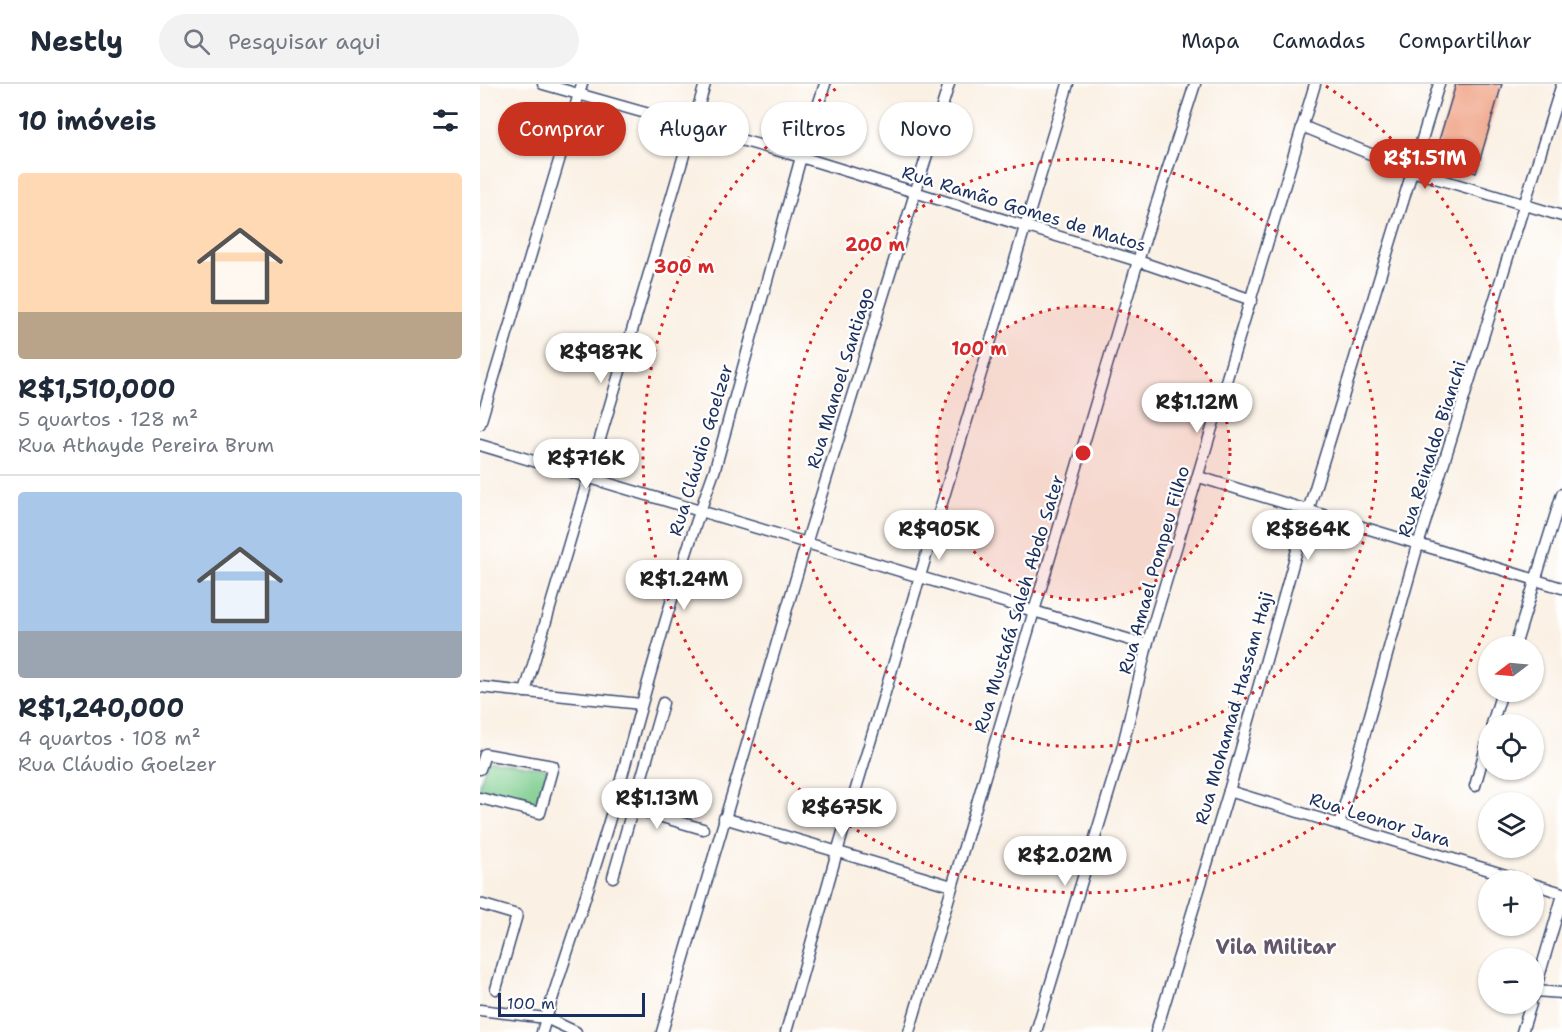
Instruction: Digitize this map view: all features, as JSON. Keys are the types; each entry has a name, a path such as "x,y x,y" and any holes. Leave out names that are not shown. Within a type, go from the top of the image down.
{"street":[{"name":"Rua Ramão Gomes de Matos","path":"543,84 580,90 638,109"},
{"path":"700,102 705,84"},
{"name":"Rua Cláudio Goelzer","path":"542,1032 614,803 641,704 700,510 715,469 801,157 825,84"},
{"name":"Rua Manoel Santiago","path":"663,1032 806,544 949,84"},
{"path":"786,1032 837,852 1068,84"},
{"name":"Rua Mustafá Saleh Abdo Sater","path":"909,1032 1138,261 1195,84"},
{"name":"Rua Amael Pompeu Filho","path":"1036,1032 1122,750 1147,645 1315,84"},
{"name":"Rua Mohamad Hassam Haji","path":"1156,1032 1308,511 1438,84"},
{"name":"Rua Reinaldo Bianchi","path":"1340,825 1418,545 1527,205 1562,84"},
{"path":"480,424 580,90"},
{"path":"1302,126 1412,171 1562,216"},
{"name":"Rua Ramão Gomes de Matos","path":"749,143 1138,261 1252,300"},
{"path":"525,692 684,156"},
{"path":"480,445 1034,613 1147,645"},
{"path":"1199,477 1562,588"},
{"path":"1518,636 1562,494"},
{"path":"480,687 641,704"},
{"path":"613,878 663,703"},
{"path":"480,769 485,754 553,766 540,813 480,798"},
{"path":"1475,786 1478,775"},
{"name":"Rua Leonor Jara","path":"1228,791 1489,870"},
{"path":"614,803 703,829"},
{"path":"724,818 952,886"},
{"path":"1544,887 1562,893"},
{"path":"1544,960 1562,898"},
{"path":"480,904 517,915 496,989"},
{"path":"1544,994 1562,993"},
{"path":"480,1010 546,1018 576,1032"},
{"path":"1522,1032 1528,1014"}],"green space":[{"path":"488,760 548,769 536,807 480,793 480,783"}],"building":[{"path":"1456,84 1502,84 1476,173 1433,160"}],"district":[{"name":"Vila Militar","path":"1276,947"}]}
